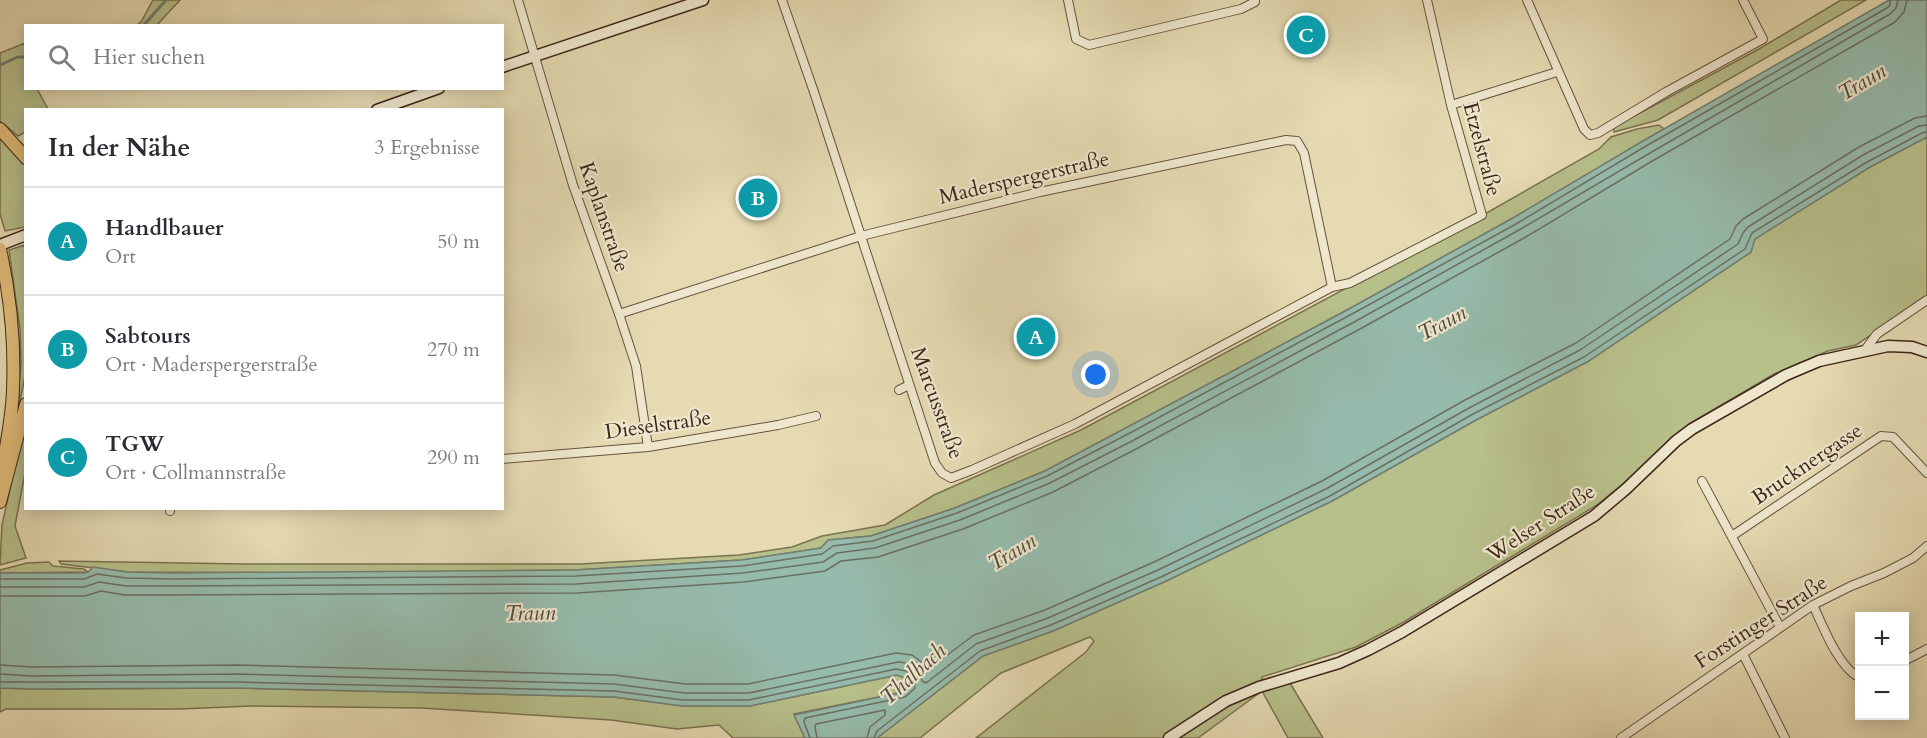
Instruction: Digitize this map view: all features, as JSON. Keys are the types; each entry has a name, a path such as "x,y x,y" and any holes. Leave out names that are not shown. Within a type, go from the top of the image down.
{"main road":[{"path":"504,67 703,0"},
{"path":"382,108 433,90"},
{"path":"0,129 24,156"},
{"path":"0,485 13,391 12,329 6,275 0,247 24,236"},
{"name":"Welser Straße","path":"1169,738 1227,700 1259,687 1339,663 1402,632 1594,516 1679,439 1711,417 1804,367 1864,350 1888,346 1912,347 1927,352"},
{"path":"0,502 24,412"}],"street":[{"name":"Kaplanstraße","path":"519,0 573,185 620,314 636,366 648,447"},
{"name":"Marcusstraße","path":"782,0 935,464 942,473 951,478 1075,424 1332,287"},
{"path":"1068,0 1076,39 1089,45 1241,9 1255,0"},
{"name":"Etzelstraße","path":"1332,287 1350,283 1482,214 1451,105 1427,0"},
{"path":"1527,0 1557,72 1584,129 1590,135 1599,133 1666,92 1763,39 1743,0"},
{"path":"1451,105 1557,72"},
{"name":"Maderspergerstraße","path":"620,314 861,236 1040,192 1286,140 1297,141 1305,153 1332,287"},
{"path":"1864,350 1877,334 1927,300"},
{"path":"899,390 909,385"},
{"name":"Dieselstraße","path":"504,459 648,447 778,425 816,416"},
{"name":"Brucknergasse","path":"1732,536 1881,436 1893,437 1927,472"},
{"path":"1702,481 1780,627"},
{"name":"Forstinger Straße","path":"1621,738 1813,605 1884,573 1912,558 1927,546"},
{"path":"1813,605 1832,644 1855,676"},
{"path":"1909,659 1927,649"},
{"path":"1743,654 1785,738"}],"green space":[{"path":"153,0 180,0 158,24 138,24"},
{"path":"1841,0 1866,0 1658,120 1614,132 1614,127 1759,49"},
{"path":"24,43 24,90 38,90 47,108 24,108 24,133 18,136 0,121 0,53"},
{"path":"1659,125 1664,129 1513,218 1349,309 1045,471 955,508 871,536 829,540 821,548 742,560 575,570 339,573 127,572 61,564 59,561 245,564 580,564 739,555 792,547 822,536 885,525 934,495 1081,430 1483,215 1599,149 1611,137"},
{"path":"0,137 24,163 24,227 5,231 0,214"},
{"path":"1927,137 1927,298 1856,345 1828,351 1774,374 1689,424 1640,470 1597,505 1402,623 1356,647 1262,677 1262,691 1198,738 976,738 1086,652 1094,641 1090,637 1001,673 920,738 877,738 983,656 1053,631 1164,582 1332,501 1476,420 1587,362 1751,252 1754,239 1870,167"},
{"path":"24,245 24,381 16,421 21,362 20,329 9,250"},
{"path":"24,426 24,478 15,526 26,558 0,565 2,525"},
{"path":"49,562 53,566 84,569 88,572 0,573 0,570 27,563"},
{"path":"897,675 908,679 909,686 903,692 794,714 805,738 733,738 719,725 677,729 611,720 421,708 252,706 180,709 6,709 0,712 0,688 238,688 614,697 683,706 750,706"},
{"path":"1290,683 1323,738 1288,738 1262,691"}],"water":[{"path":"1889,0 1927,0 1927,137 1870,167 1755,239 1751,252 1587,362 1476,420 1332,501 1164,582 1053,631 983,656 877,738 805,738 794,715 903,692 909,686 908,679 897,675 750,706 683,706 614,697 238,688 0,688 0,573 84,573 93,567 127,572 171,573 575,570 742,560 821,548 828,540 871,536 955,508 1045,471 1349,309 1513,218"}],"waterway":[{"path":"145,24 166,0"},
{"path":"0,65 18,57 24,57"}],"place":[{"name":"TGW","path":"1306,35"},
{"name":"Sabtours","path":"758,198"},
{"name":"Handlbauer","path":"1036,337"}],"water label":[{"name":"Traun","path":"1862,82"},
{"name":"Traun","path":"1442,323"},
{"name":"Traun","path":"1012,552"},
{"name":"Traun","path":"530,613"},
{"name":"Thalbach","path":"913,674"}]}
